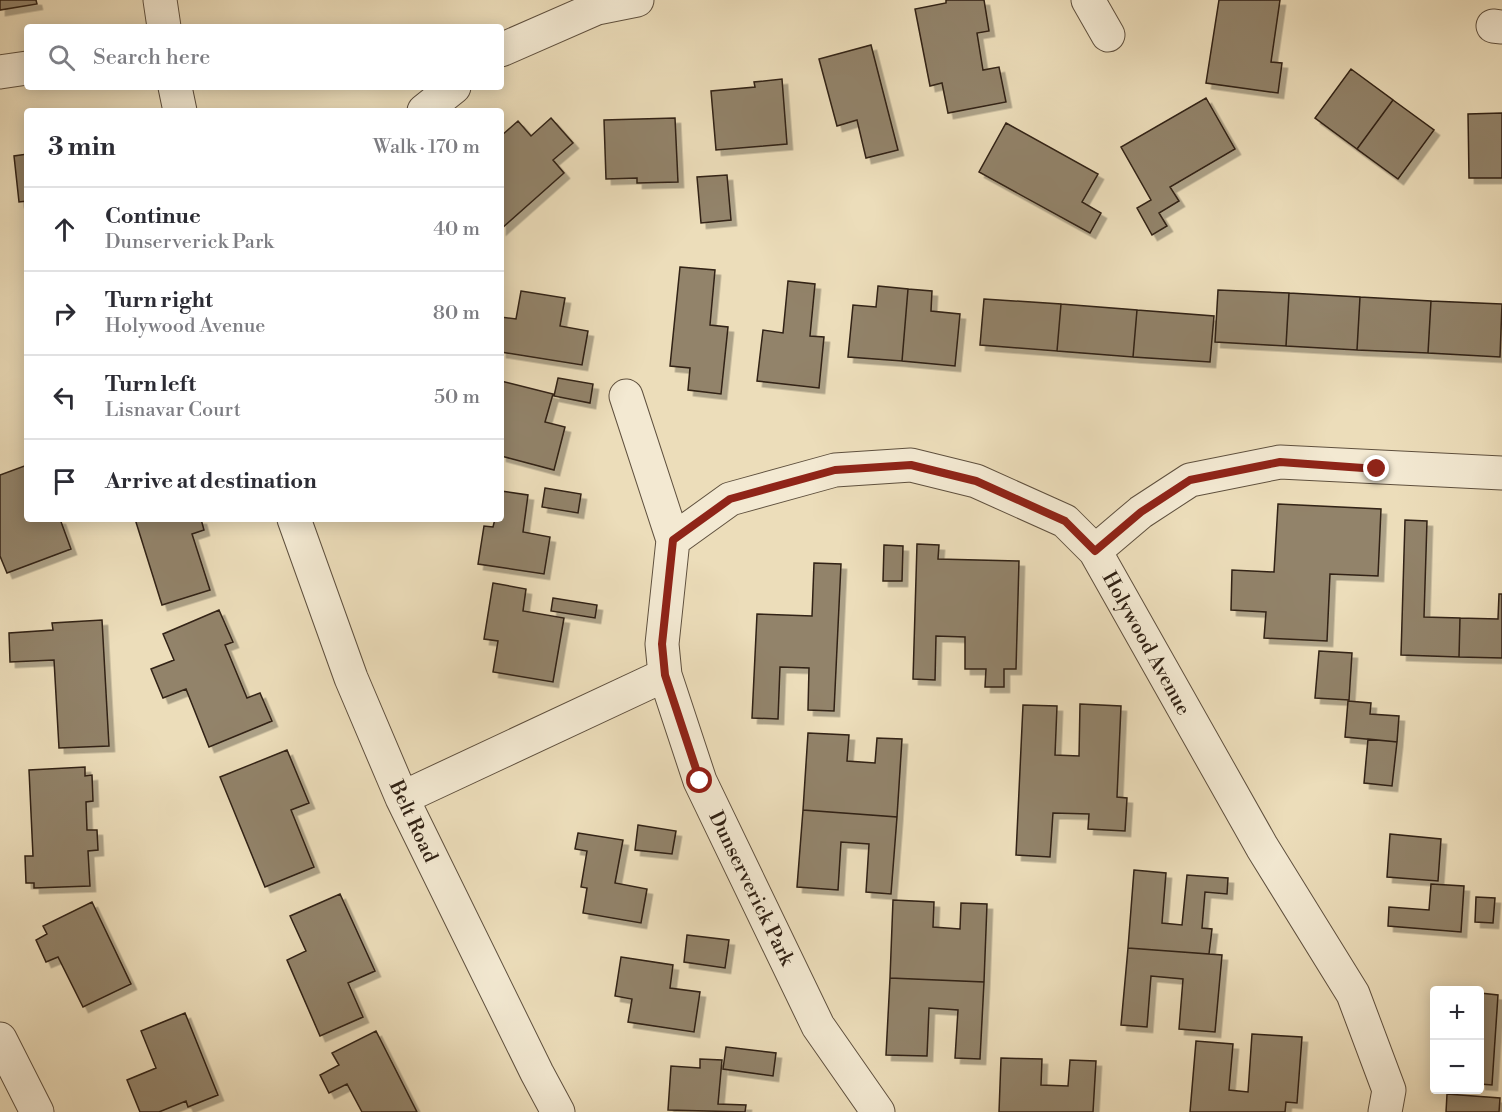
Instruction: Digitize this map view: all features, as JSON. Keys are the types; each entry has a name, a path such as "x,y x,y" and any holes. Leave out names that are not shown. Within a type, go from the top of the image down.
{"street":[{"path":"160,0 164,24"},
{"path":"504,49 597,8 637,0"},
{"path":"1088,0 1108,35"},
{"path":"0,72 24,68"},
{"path":"176,90 179,108"},
{"path":"428,108 450,90"},
{"path":"626,396 673,540"},
{"path":"1095,551 1141,512 1190,480 1280,462 1502,473"},
{"name":"Holywood Avenue","path":"673,540 730,499 835,470 911,465 976,481 1065,521 1095,551 1262,847 1353,994 1389,1090 1385,1112"},
{"name":"Belt Road","path":"295,522 351,678 402,798 558,1112"},
{"name":"Dunserverick Park","path":"673,540 662,644 665,675 700,781 818,1026 878,1112"},
{"path":"402,798 665,675"},
{"path":"0,1039 37,1112"}],"building":[{"path":"0,0 36,0 37,4 0,10"},
{"path":"946,0 984,0 989,31 977,33 983,70 999,67 1006,102 948,113 942,83 930,86 915,9 946,3"},
{"path":"1219,0 1280,0 1271,62 1282,63 1278,93 1206,83"},
{"path":"871,45 898,150 866,158 857,120 837,126 819,59"},
{"path":"1351,69 1393,100 1357,149 1315,118"},
{"path":"782,79 787,144 716,150 711,91 755,87 754,82"},
{"path":"1206,98 1235,149 1170,187 1179,201 1159,213 1167,226 1152,235 1137,208 1151,200 1121,147"},
{"path":"1393,100 1434,130 1398,179 1357,149"},
{"path":"1502,113 1502,178 1469,178 1468,114"},
{"path":"551,118 573,143 553,160 564,173 504,226 504,133 518,121 531,136"},
{"path":"675,118 678,182 637,183 637,178 606,179 604,120"},
{"path":"1006,123 1098,174 1082,202 1101,213 1090,233 979,172"},
{"path":"24,154 24,201 19,202 14,156"},
{"path":"727,175 731,220 701,223 697,177"},
{"path":"680,267 715,270 710,325 728,327 721,394 688,390 690,368 670,366"},
{"path":"788,281 815,284 810,336 824,337 819,388 757,381 763,330 783,333"},
{"path":"878,286 908,289 902,361 848,357 853,305 876,307"},
{"path":"908,289 932,291 931,311 960,314 955,366 902,361"},
{"path":"1218,290 1289,293 1286,346 1215,342"},
{"path":"521,291 565,298 560,326 588,331 582,365 504,352 504,317 516,319"},
{"path":"1289,293 1360,297 1357,350 1286,346"},
{"path":"1360,297 1431,301 1428,353 1357,350"},
{"path":"984,299 1061,304 1057,351 980,345"},
{"path":"1431,301 1502,304 1500,357 1428,353"},
{"path":"1061,304 1137,310 1133,357 1057,351"},
{"path":"1137,310 1214,316 1210,362 1133,357"},
{"path":"558,378 593,384 590,403 554,396"},
{"path":"504,382 553,394 545,422 565,427 554,470 504,457"},
{"path":"24,466 24,522 61,522 71,549 7,573 0,556 0,475"},
{"path":"545,488 581,494 578,513 542,507"},
{"path":"504,491 528,495 523,532 550,537 544,574 478,564 484,526 493,527 494,522 504,522"},
{"path":"1278,504 1381,509 1378,576 1330,574 1327,641 1264,638 1266,612 1231,610 1232,570 1274,572"},
{"path":"1405,520 1427,521 1424,617 1460,618 1459,657 1401,655"},
{"path":"136,522 202,522 204,530 192,534 210,590 162,605"},
{"path":"917,544 939,545 938,559 1019,561 1016,669 1004,669 1004,687 985,687 986,669 965,669 965,637 936,636 935,680 913,679"},
{"path":"884,545 903,546 902,581 883,581"},
{"path":"814,563 841,564 834,711 808,710 809,668 780,667 778,719 752,718 757,614 812,616"},
{"path":"493,583 526,589 523,611 564,618 553,682 493,672 498,641 484,639"},
{"path":"1499,594 1502,594 1502,658 1459,657 1460,618 1498,619"},
{"path":"553,598 597,605 595,618 551,611"},
{"path":"219,610 233,642 225,645 247,698 260,693 272,721 209,747 186,689 163,698 151,669 174,660 163,634"},
{"path":"102,620 109,746 59,748 54,660 10,662 9,633 53,630 52,623"},
{"path":"1319,651 1352,653 1349,700 1315,698"},
{"path":"1348,701 1371,703 1370,714 1399,716 1397,742 1345,737"},
{"path":"1080,704 1121,706 1117,797 1127,798 1125,831 1088,829 1089,814 1053,813 1050,857 1016,855 1023,705 1057,706 1055,755 1079,756"},
{"path":"808,733 849,735 847,761 875,763 877,738 902,739 897,817 803,810"},
{"path":"1368,739 1397,742 1392,786 1364,783"},
{"path":"287,750 309,803 291,810 314,867 265,887 220,777"},
{"path":"85,767 85,776 92,775 93,801 86,802 87,830 97,830 98,850 88,851 90,886 34,888 34,883 26,883 25,856 33,856 29,770"},
{"path":"803,810 897,817 891,894 866,892 869,844 841,842 838,890 797,887"},
{"path":"638,825 676,831 672,854 635,850"},
{"path":"578,833 623,840 615,883 647,889 641,923 583,913 587,888 581,887 587,851 575,849"},
{"path":"1390,834 1441,839 1438,881 1387,877"},
{"path":"1134,870 1166,873 1162,923 1182,925 1187,875 1228,878 1227,894 1205,892 1202,928 1212,929 1209,954 1128,948"},
{"path":"1431,884 1464,886 1461,932 1388,926 1389,907 1429,910"},
{"path":"340,894 375,971 348,983 363,1017 320,1036 287,960 306,951 290,916"},
{"path":"1476,897 1495,898 1493,923 1475,922"},
{"path":"893,900 934,902 933,927 960,929 961,903 987,904 984,982 890,978"},
{"path":"92,902 131,984 83,1007 58,957 46,962 36,940 47,934 43,926"},
{"path":"687,935 729,940 725,968 684,962"},
{"path":"1128,948 1222,955 1215,1032 1179,1029 1183,979 1151,976 1147,1027 1121,1025"},
{"path":"621,957 673,965 670,988 700,992 694,1032 628,1022 632,999 615,996"},
{"path":"890,978 984,982 980,1059 955,1058 958,1010 929,1008 927,1056 886,1055"},
{"path":"1484,993 1498,995 1492,1085 1484,1084"},
{"path":"185,1013 218,1095 188,1107 186,1101 159,1112 140,1112 127,1080 156,1068 141,1031"},
{"path":"376,1031 417,1112 362,1112 347,1084 329,1093 320,1075 339,1065 332,1053"},
{"path":"1252,1034 1302,1037 1297,1103 1286,1102 1285,1112 1190,1112 1196,1041 1233,1044 1229,1090 1248,1092"},
{"path":"726,1047 776,1053 773,1076 723,1069"},
{"path":"1001,1058 1042,1059 1041,1085 1068,1086 1070,1060 1096,1061 1093,1112 999,1112"},
{"path":"700,1059 722,1060 718,1104 746,1105 745,1112 668,1110 671,1066 700,1068"},
{"path":"1447,1094 1500,1098 1499,1112 1446,1112"}],"route":[{"path":"700,781 665,675 662,644 673,540 730,499 835,470 911,465 976,481 1065,521 1095,551 1141,512 1190,480 1280,462 1377,469"}]}
